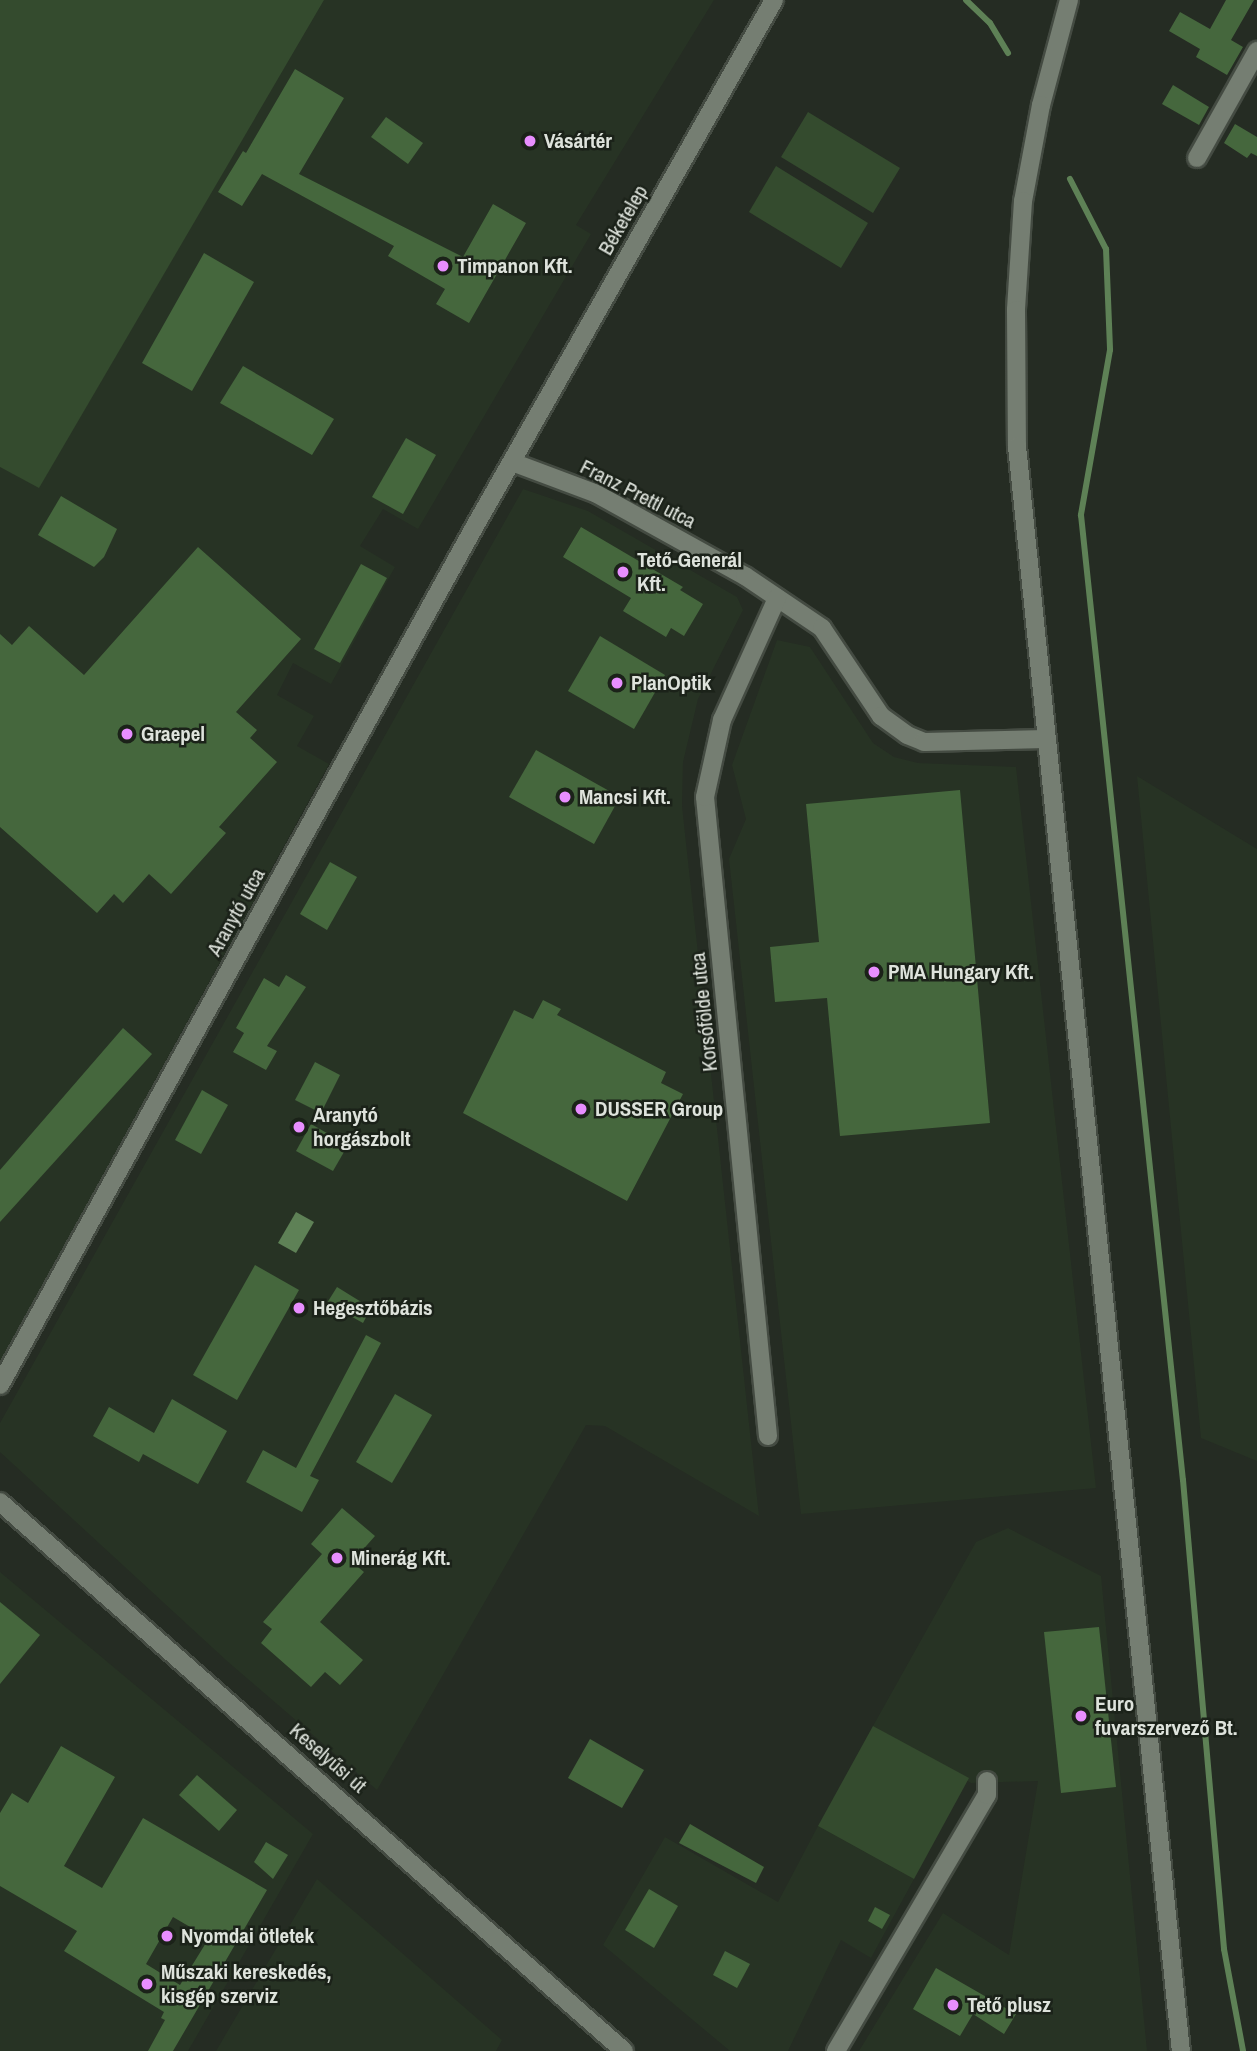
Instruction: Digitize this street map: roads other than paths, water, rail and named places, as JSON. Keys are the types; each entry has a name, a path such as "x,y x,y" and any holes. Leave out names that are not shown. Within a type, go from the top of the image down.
{"street":[{"name":"Béketelep","path":"512,461 775,0"},
{"path":"1069,0 1032,149 1023,201 1016,310 1017,446 1181,2051"},
{"path":"1197,158 1257,51"},
{"name":"Franz Prettl utca","path":"512,461 597,494 778,598 822,628 881,716 907,735 924,742 1046,739"},
{"name":"Aranytó utca","path":"0,1385 512,461"},
{"name":"Korsófölde utca","path":"768,1436 705,797 722,720 778,598"},
{"name":"Keselyűsi út","path":"0,1502 624,2051"},
{"path":"836,2051 987,1795 987,1781"}],"waterway":[{"path":"966,0 990,23 1008,53"},
{"path":"1070,179 1106,249 1110,350 1081,515 1183,1480 1224,1949 1243,2051"}],"place":[{"name":"Vásártér","path":"530,141"},
{"name":"Timpanon Kft.","path":"443,266"},
{"name":"Tető-Generál Kft.","path":"623,572"},
{"name":"PlanOptik","path":"617,683"},
{"name":"Graepel","path":"127,734"},
{"name":"Mancsi Kft.","path":"565,797"},
{"name":"PMA Hungary Kft.","path":"874,972"},
{"name":"DUSSER Group","path":"581,1109"},
{"name":"Aranytó horgászbolt","path":"299,1127"},
{"name":"Hegesztőbázis","path":"299,1308"},
{"name":"Minerág Kft.","path":"337,1558"},
{"name":"Euro fuvarszervező Bt.","path":"1081,1716"},
{"name":"Nyomdai ötletek","path":"167,1936"},
{"name":"Műszaki kereskedés, kisgép szerviz","path":"147,1984"},
{"name":"Tető plusz","path":"953,2005"}]}
